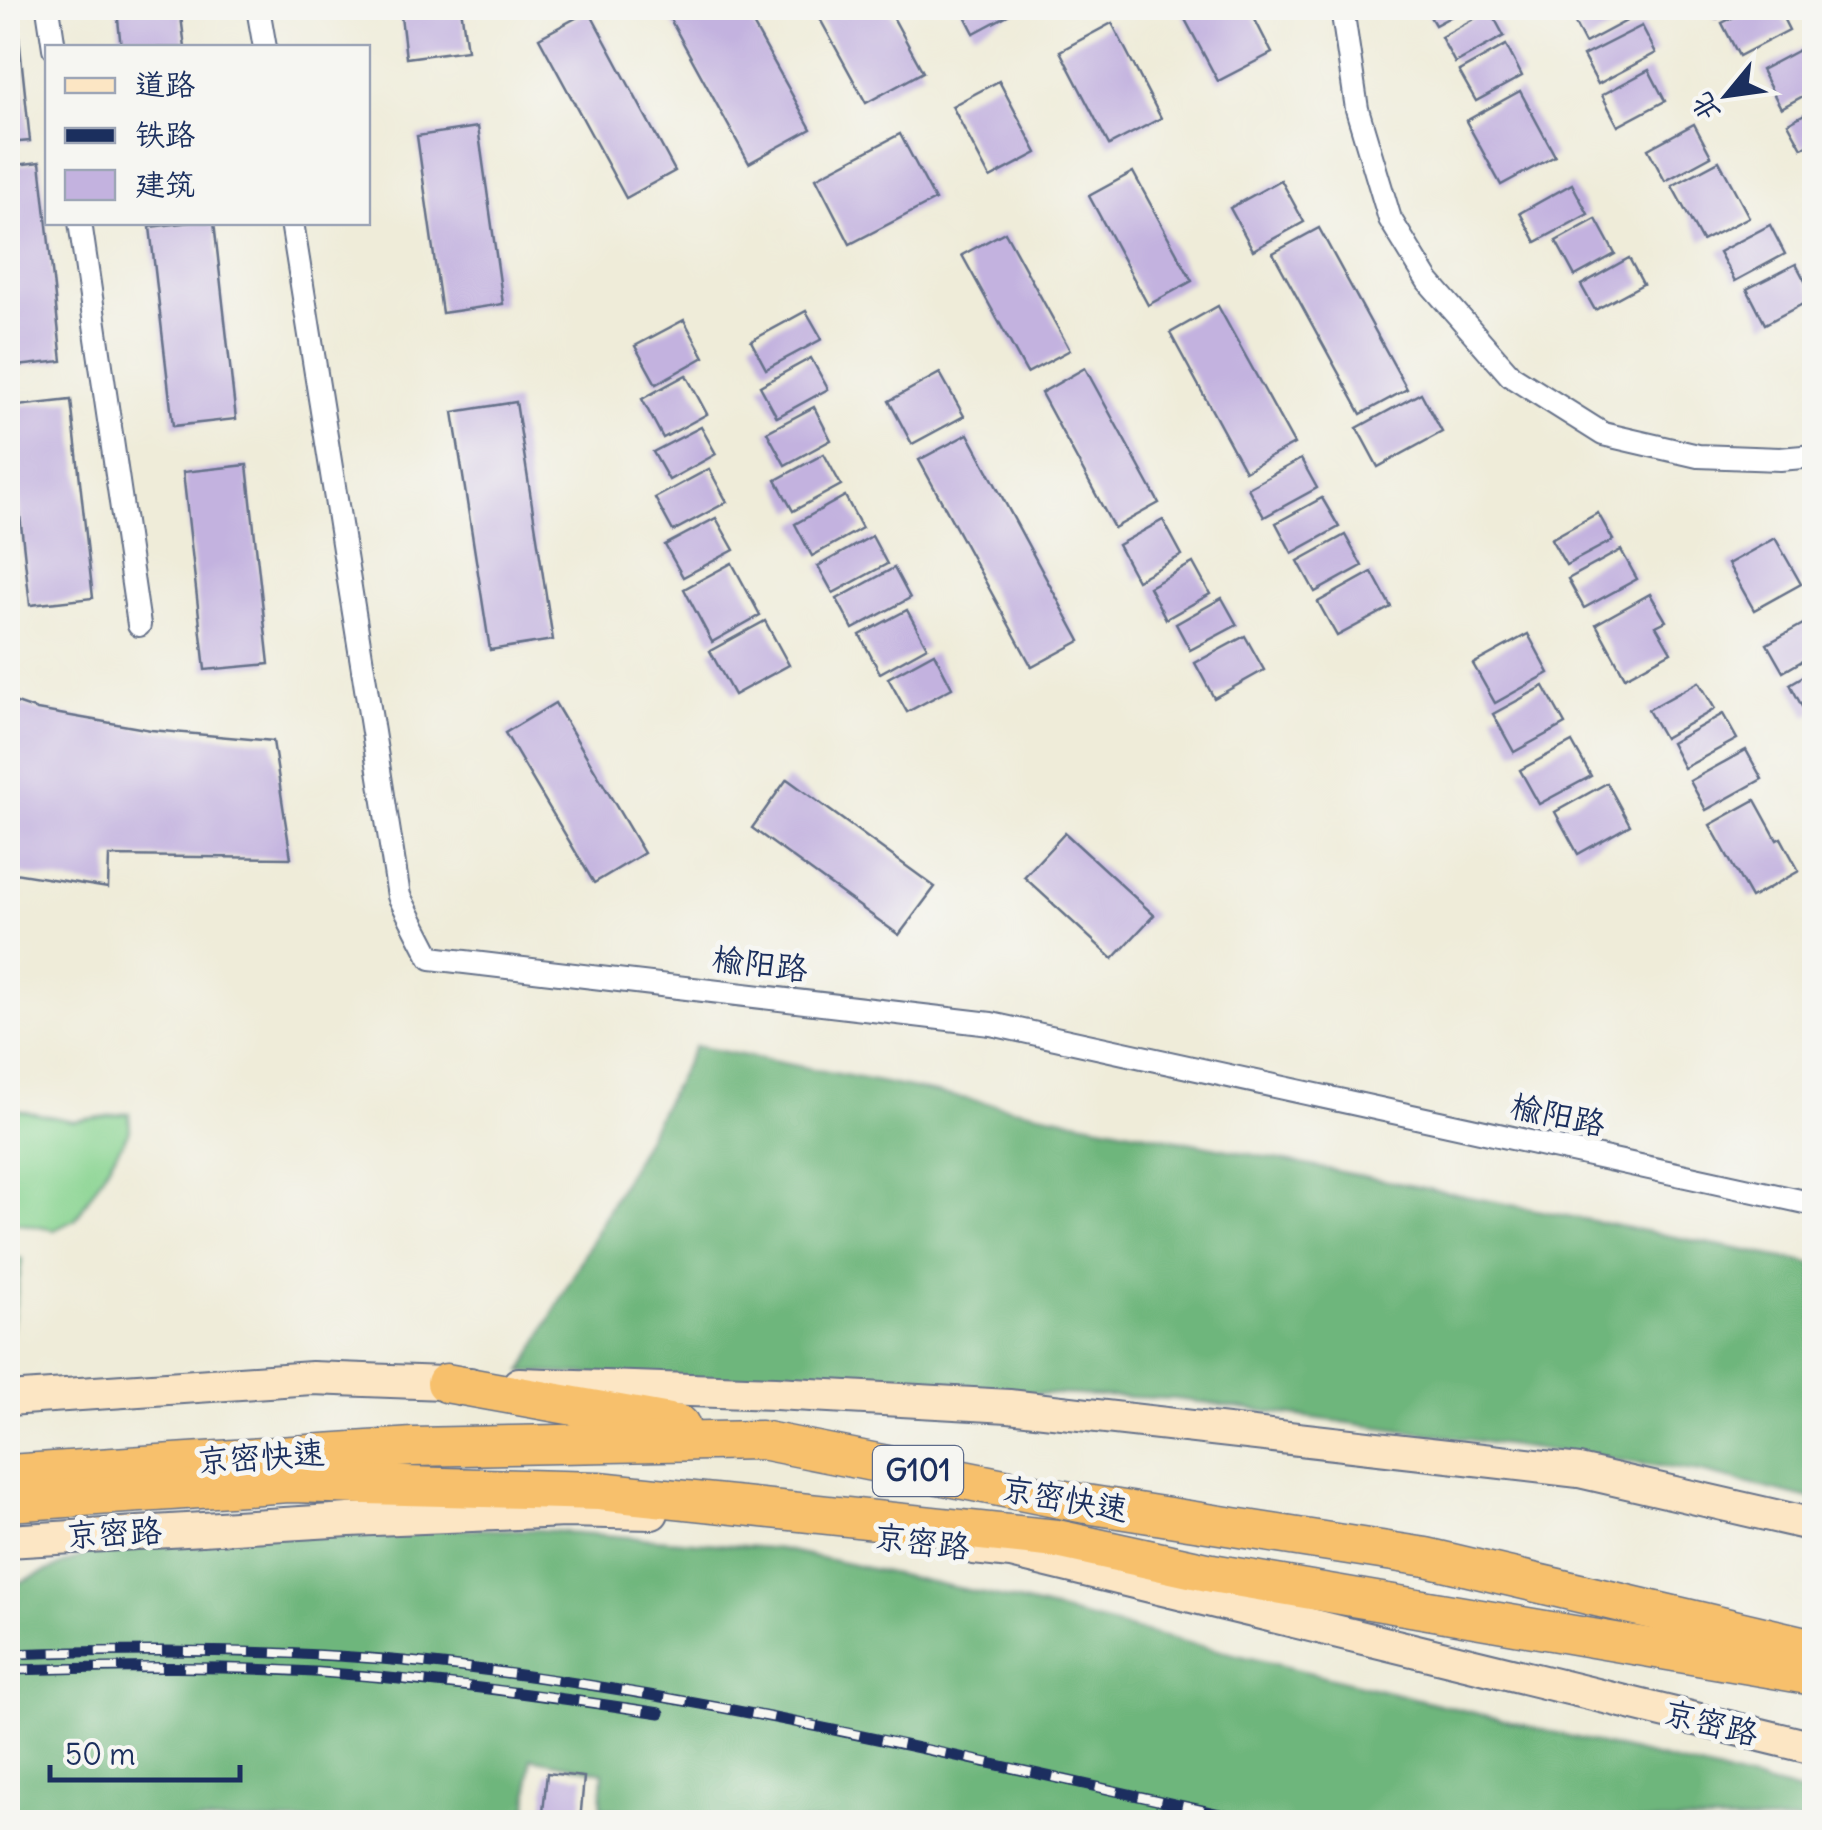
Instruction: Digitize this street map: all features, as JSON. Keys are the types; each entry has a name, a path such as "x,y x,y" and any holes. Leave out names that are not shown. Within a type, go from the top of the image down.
{"highway":[{"path":"446,1383 761,1440"},
{"name":"京密快速","path":"8,1474 413,1447 761,1440 1086,1504 1426,1556 1814,1648"},
{"name":"京密快速","path":"8,1502 289,1483 599,1491 1058,1539 1212,1573 1814,1676"},
{"path":"630,1511 676,1499"}],"main road":[{"name":"G101","path":"8,1399 312,1378 608,1386 1010,1406 1579,1471 1814,1525"},
{"name":"京密路","path":"8,1541 350,1520 630,1511 1011,1552 1814,1748"}],"street":[{"path":"48,8 54,45"},
{"path":"258,8 264,45"},
{"path":"1342,8 1357,109 1390,219 1428,280 1511,376 1603,434 1698,456 1814,456"},
{"path":"80,225 139,624"},
{"name":"榆阳路","path":"292,225 399,896 431,958 992,1024 1814,1204"}],"green space":[{"path":"695,1046 1814,1264 1814,1500 1701,1472 1176,1399 522,1372"},
{"path":"8,1108 73,1121 129,1113 130,1130 76,1219 54,1230 8,1221"},
{"path":"8,1256 22,1259 11,1332 8,1331"},
{"path":"160,1524 541,1530 780,1549 1017,1601 1814,1796 1814,1822 711,1822 601,1808 603,1772 531,1758 527,1822 8,1822 8,1587"}],"building":[{"path":"8,8 16,8 30,141 8,143"},
{"path":"180,8 185,45 121,45 117,10"},
{"path":"400,8 461,8 467,50 406,58"},
{"path":"664,8 744,8 811,129 749,163"},
{"path":"814,8 888,8 923,72 866,103"},
{"path":"961,8 1021,8 974,33"},
{"path":"1179,8 1249,8 1272,53 1218,81"},
{"path":"1425,8 1467,8 1435,25"},
{"path":"1587,8 1627,8 1632,18 1585,43 1571,16"},
{"path":"1709,8 1737,8 1716,19"},
{"path":"1752,8 1778,8 1789,30 1739,56 1722,23"},
{"path":"1490,10 1504,36 1455,63 1441,37"},
{"path":"589,11 675,171 626,198 539,38"},
{"path":"1112,23 1161,118 1109,145 1060,51"},
{"path":"1642,26 1656,53 1598,84 1583,56"},
{"path":"1814,42 1814,90 1781,108 1761,70"},
{"path":"1506,45 1522,76 1476,101 1459,71"},
{"path":"1649,70 1665,101 1618,126 1602,95"},
{"path":"999,81 1037,153 990,178 952,106"},
{"path":"1520,91 1555,156 1501,185 1466,121"},
{"path":"1814,109 1814,141 1802,148 1788,123"},
{"path":"1694,124 1711,156 1665,181 1648,149"},
{"path":"478,127 503,304 442,313 417,136"},
{"path":"900,134 935,200 850,244 816,178"},
{"path":"1719,161 1749,217 1702,241 1672,186"},
{"path":"40,162 62,361 8,367 8,166"},
{"path":"1133,172 1192,281 1148,305 1089,196"},
{"path":"1281,180 1304,222 1253,250 1230,208"},
{"path":"1572,184 1588,214 1536,242 1520,213"},
{"path":"1596,219 1615,254 1575,276 1556,241"},
{"path":"214,225 236,419 173,426 150,227"},
{"path":"1770,225 1785,254 1735,281 1719,252"},
{"path":"1319,228 1407,389 1361,414 1273,253"},
{"path":"1005,232 1070,350 1027,373 962,255"},
{"path":"1629,258 1643,284 1595,310 1581,285"},
{"path":"1796,264 1814,298 1765,324 1747,289"},
{"path":"1218,306 1294,444 1245,471 1170,333"},
{"path":"806,311 822,339 766,369 751,341"},
{"path":"684,320 704,357 656,384 635,346"},
{"path":"811,358 828,389 777,417 760,386"},
{"path":"1085,368 1159,503 1114,528 1041,393"},
{"path":"940,373 964,416 912,444 889,401"},
{"path":"686,375 707,414 663,438 642,399"},
{"path":"1421,393 1442,432 1378,467 1357,428"},
{"path":"71,400 93,598 30,605 8,407"},
{"path":"516,402 553,640 490,650 453,412"},
{"path":"814,407 831,440 785,465 767,432"},
{"path":"701,427 716,454 669,480 653,452"},
{"path":"968,434 1080,641 1032,667 919,460"},
{"path":"824,454 841,485 793,511 776,480"},
{"path":"1301,459 1317,488 1264,517 1248,488"},
{"path":"247,465 269,664 205,670 183,472"},
{"path":"709,469 727,502 673,531 655,498"},
{"path":"845,496 862,528 812,556 795,524"},
{"path":"1322,498 1339,527 1292,553 1276,523"},
{"path":"1598,513 1613,540 1566,565 1551,539"},
{"path":"716,518 734,550 683,577 665,545"},
{"path":"1163,520 1182,555 1137,580 1118,545"},
{"path":"1345,535 1362,566 1315,592 1298,561"},
{"path":"872,536 887,564 833,593 818,566"},
{"path":"1775,538 1801,584 1754,610 1728,564"},
{"path":"1621,550 1637,579 1584,608 1568,579"},
{"path":"732,563 760,615 712,642 684,589"},
{"path":"1193,563 1210,594 1166,619 1149,587"},
{"path":"894,568 910,598 853,629 837,599"},
{"path":"1372,572 1391,607 1337,636 1318,602"},
{"path":"1650,594 1666,621 1656,626 1671,652 1625,677 1596,624"},
{"path":"1222,598 1237,625 1190,650 1176,624"},
{"path":"907,610 927,647 880,673 860,635"},
{"path":"1814,618 1814,654 1783,672 1767,644"},
{"path":"765,621 789,665 734,695 710,651"},
{"path":"1528,634 1549,673 1495,703 1473,664"},
{"path":"1245,636 1264,670 1214,698 1195,663"},
{"path":"934,653 952,688 907,712 888,678"},
{"path":"1814,670 1814,712 1807,716 1790,684"},
{"path":"1699,682 1715,709 1664,738 1648,710"},
{"path":"1544,686 1565,724 1514,752 1493,714"},
{"path":"8,700 37,710 151,730 273,741 291,858 109,856 108,888 8,872"},
{"path":"555,703 644,853 594,883 505,733"},
{"path":"1723,714 1737,739 1684,768 1671,743"},
{"path":"1572,742 1591,776 1539,804 1520,770"},
{"path":"1746,750 1762,779 1706,810 1690,781"},
{"path":"787,779 935,887 899,935 752,828"},
{"path":"1607,783 1630,825 1578,854 1555,812"},
{"path":"1755,800 1799,871 1751,898 1710,825"},
{"path":"1065,833 1154,915 1113,959 1024,877"},
{"path":"547,1773 584,1777 580,1822 542,1822"}],"railway":[{"path":"8,1654 268,1653 373,1658 529,1676 738,1711 1257,1822"},
{"path":"8,1670 300,1671 462,1686 660,1713"}]}
